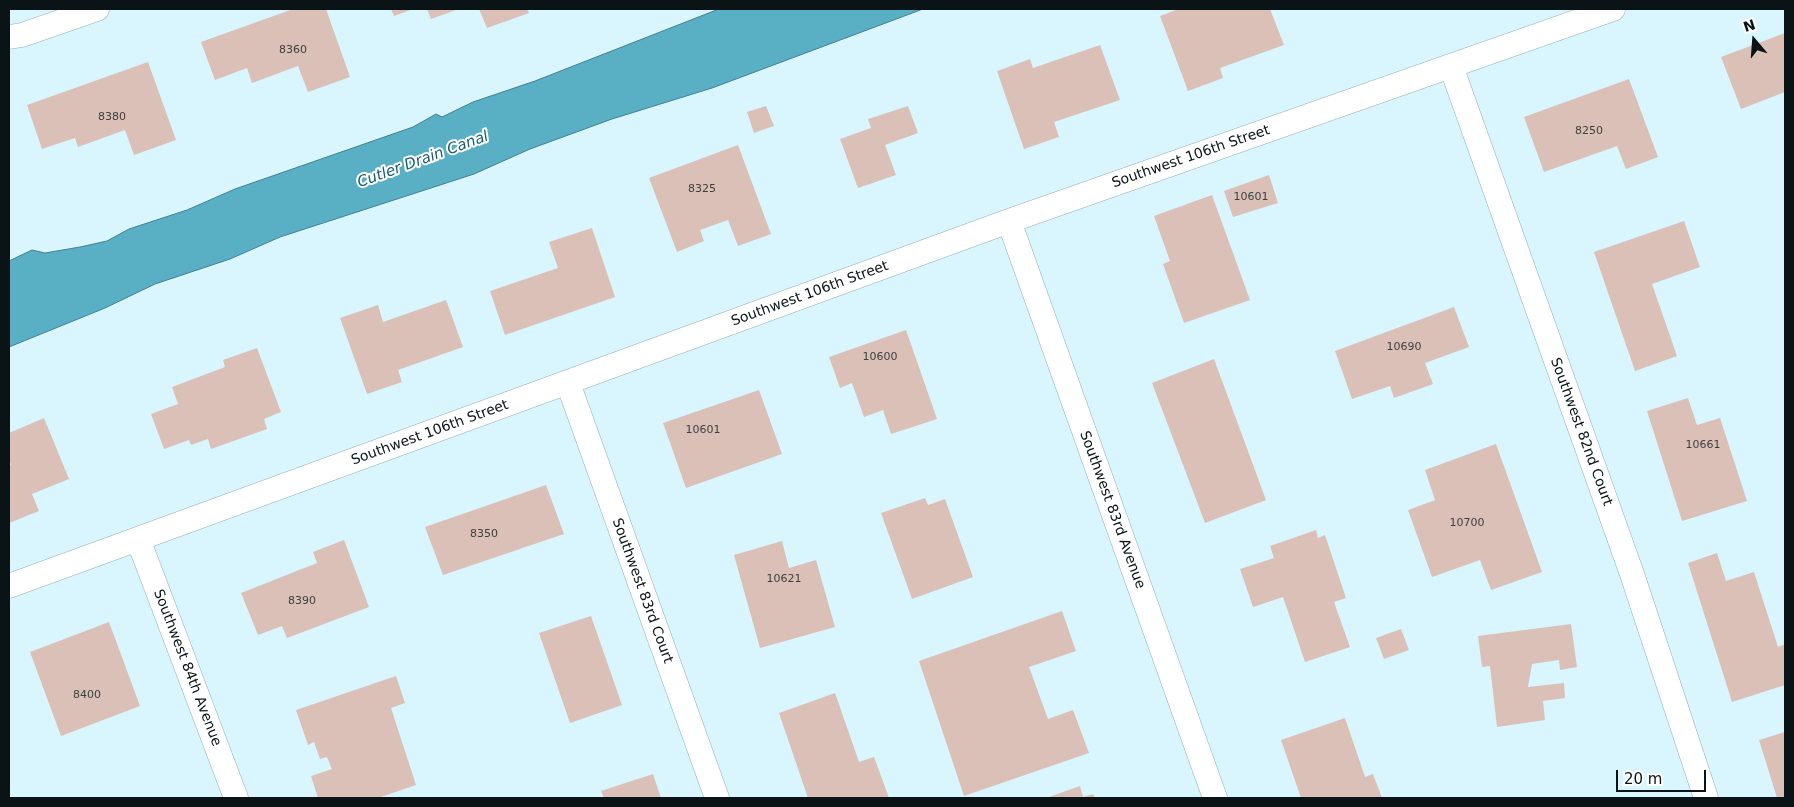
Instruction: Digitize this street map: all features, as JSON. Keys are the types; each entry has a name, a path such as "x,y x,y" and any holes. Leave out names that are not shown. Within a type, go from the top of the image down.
{"street":[{"path":"9,37 38,30 97,9"},
{"name":"Southwest 106th Street","path":"9,586 1009,221 1614,9"},
{"name":"Southwest 82nd Court","path":"1451,66 1628,565 1706,798"},
{"name":"Southwest 83rd Avenue","path":"1009,221 1214,798"},
{"name":"Southwest 83rd Court","path":"568,383 717,798"},
{"name":"Southwest 84th Avenue","path":"138,539 236,798"}],"water":[{"name":"Cutler Drain Canal","path":"719,9 923,9 712,88 612,119 530,149 474,174 280,237 230,259 155,284 105,308 9,347 9,261 32,250 45,253 107,241 129,229 187,210 235,189 413,127 436,114 442,117 473,102 535,81"}],"building":[{"path":"293,9 326,9 350,77 308,92 298,66 252,83 247,68 215,80 201,42"},
{"path":"391,9 413,9 394,16"},
{"path":"427,9 459,9 431,19"},
{"path":"479,9 527,9 529,13 487,28"},
{"path":"1179,9 1270,9 1284,45 1220,68 1223,78 1188,91 1160,16"},
{"path":"1785,33 1785,92 1741,109 1721,57"},
{"path":"1100,45 1120,100 1054,122 1059,137 1024,149 997,71 1030,59 1033,68"},
{"path":"148,62 176,140 134,155 125,130 78,147 75,138 42,149 27,105"},
{"path":"1629,79 1658,157 1626,169 1617,146 1544,172 1524,117"},
{"path":"766,106 774,126 754,133 747,112"},
{"path":"908,106 918,133 885,145 896,175 858,188 840,139 871,128 868,119"},
{"path":"738,145 771,234 738,246 728,220 700,230 704,241 677,252 649,178"},
{"path":"1269,175 1278,203 1233,217 1224,191"},
{"path":"1212,195 1250,300 1184,323 1163,264 1170,261 1154,216"},
{"path":"1684,221 1700,267 1652,284 1677,356 1635,371 1594,252"},
{"path":"592,228 615,297 505,335 490,291 558,268 549,242"},
{"path":"446,300 463,347 398,370 402,382 367,394 340,318 378,305 383,322"},
{"path":"1454,307 1469,347 1425,363 1433,384 1394,398 1390,386 1352,399 1335,351"},
{"path":"906,330 937,419 891,434 883,410 864,417 852,383 840,388 829,357"},
{"path":"257,348 281,412 264,419 267,429 211,449 208,439 191,445 189,440 164,449 151,414 178,404 172,387 225,367 223,360"},
{"path":"1214,359 1266,500 1205,523 1152,383"},
{"path":"759,390 782,454 686,488 663,423"},
{"path":"1688,398 1697,425 1720,418 1747,501 1682,521 1647,411"},
{"path":"44,418 69,479 32,494 39,511 9,523 9,466 11,465 9,459 9,433"},
{"path":"1496,444 1542,572 1491,590 1480,560 1432,577 1408,510 1435,500 1425,470"},
{"path":"546,485 564,534 443,575 425,527"},
{"path":"925,498 928,505 945,499 973,577 912,599 881,513"},
{"path":"1316,530 1318,538 1325,535 1346,598 1334,602 1350,647 1305,662 1283,597 1253,607 1240,569 1274,558 1270,546"},
{"path":"344,540 369,607 287,638 282,626 258,635 241,593 317,563 313,552"},
{"path":"782,541 789,568 816,560 835,627 760,648 734,555"},
{"path":"1717,553 1726,581 1754,572 1778,647 1785,644 1785,685 1732,702 1688,563"},
{"path":"1062,611 1076,651 1029,667 1048,719 1073,710 1089,753 964,796 919,661"},
{"path":"591,616 622,705 570,723 539,633"},
{"path":"109,622 140,706 61,736 30,652"},
{"path":"1571,624 1577,667 1560,670 1559,660 1532,664 1528,687 1564,683 1565,698 1543,701 1545,720 1497,727 1490,666 1482,667 1478,636"},
{"path":"1401,629 1409,650 1384,659 1376,638"},
{"path":"396,676 405,703 391,708 416,785 378,798 318,798 311,776 332,769 327,757 320,759 314,742 308,745 296,710"},
{"path":"835,693 859,762 874,757 889,798 808,798 779,713"},
{"path":"1345,718 1365,777 1373,774 1382,798 1301,798 1281,740"},
{"path":"1785,732 1785,798 1777,798 1759,740"},
{"path":"653,774 661,798 604,798 601,791"},
{"path":"1080,786 1083,797 1093,794 1095,798 1046,798"}]}
